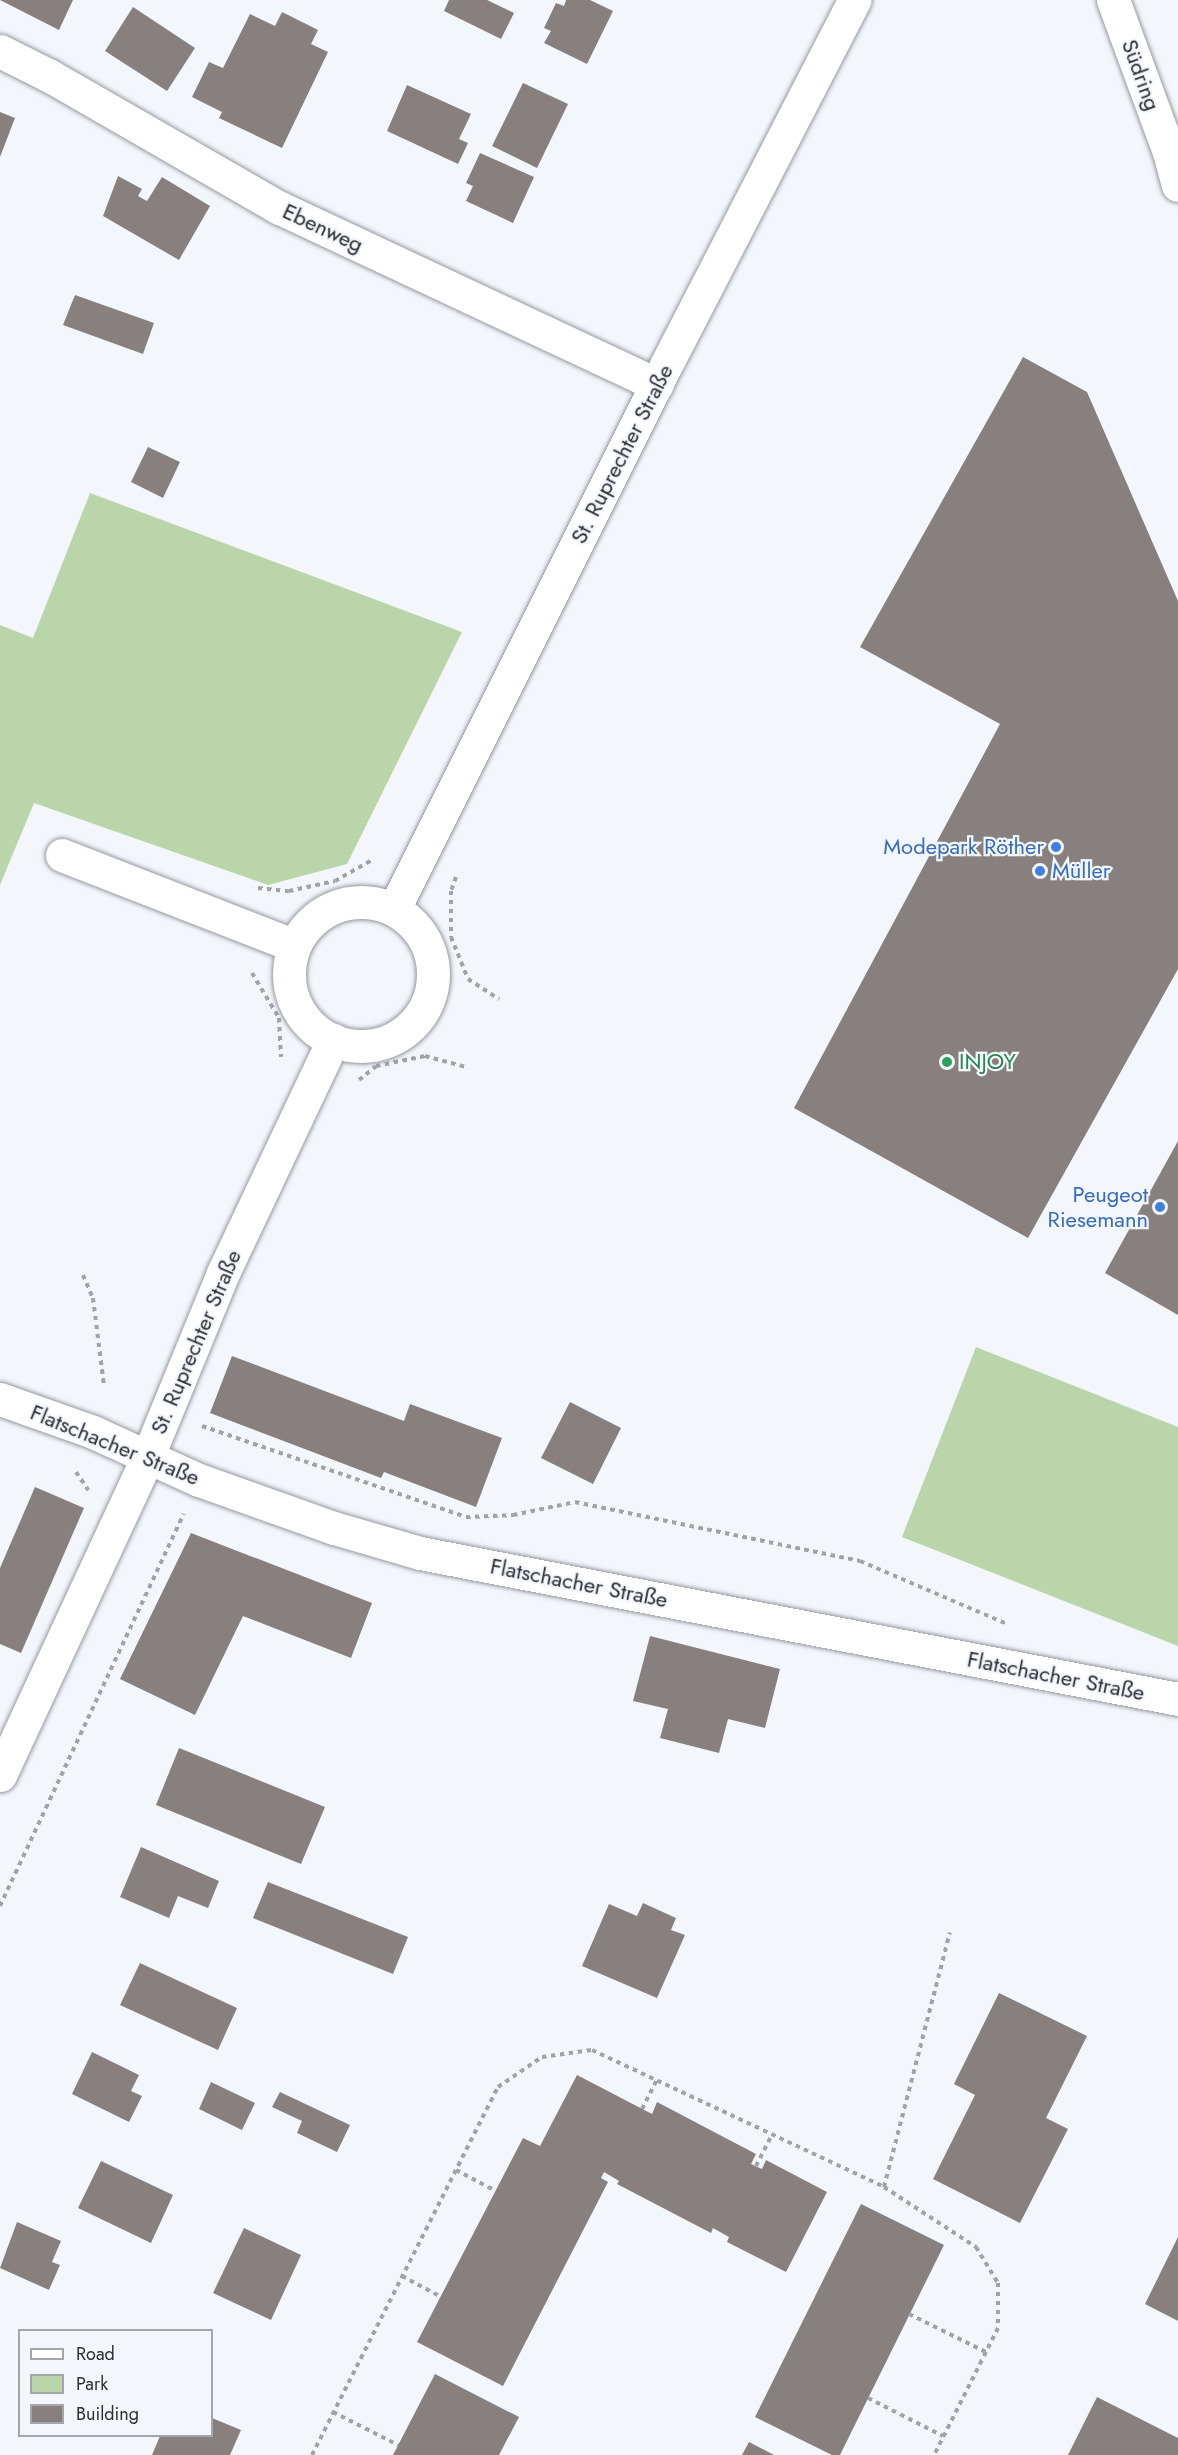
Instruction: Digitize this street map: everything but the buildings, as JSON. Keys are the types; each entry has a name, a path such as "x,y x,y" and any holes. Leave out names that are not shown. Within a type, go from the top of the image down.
{"street":[{"name":"St. Ruprechter Straße","path":"394,909 657,385 854,0"},
{"name":"Südring","path":"1113,0 1169,152 1178,185"},
{"name":"Ebenweg","path":"0,51 50,76 280,208 657,385"},
{"path":"62,855 294,945"},
{"path":"367,901 394,909 416,927 430,951 434,978 427,1005 410,1027 387,1042 360,1046 333,1040 308,1023 293,998 289,968 294,945 315,918 340,904 367,901"},
{"name":"St. Ruprechter Straße","path":"1,1768 148,1456 224,1273 333,1040"},
{"name":"Flatschacher Straße","path":"0,1399 93,1432 199,1480 334,1528 420,1553 1178,1699"}],"path":[{"path":"256,887 289,891 335,881 371,863 376,854"},
{"path":"459,872 451,891 451,936 468,979 500,999"},
{"path":"246,970 255,974 279,1018 281,1055 278,1065"},
{"path":"356,1083 376,1066 425,1056 466,1067"},
{"path":"83,1275 93,1299 104,1386"},
{"path":"192,1422 220,1434 466,1517 513,1515 575,1502 860,1560 1018,1629"},
{"path":"76,1472 87,1487 88,1500"},
{"path":"0,1906 173,1536"},
{"path":"884,2187 950,1932"},
{"path":"312,2455 498,2087 542,2057 592,2050 884,2187 976,2247 998,2283 998,2328 934,2455"},
{"path":"642,2109 657,2080"},
{"path":"756,2166 772,2135"},
{"path":"456,2170 496,2191"},
{"path":"402,2277 441,2297"},
{"path":"909,2314 986,2352"},
{"path":"868,2398 944,2436"},
{"path":"333,2412 398,2445"}],"green space":[{"path":"90,493 462,632 347,864 268,885 34,803 0,885 0,625 33,638"},
{"path":"976,1347 1178,1427 1178,1646 902,1537"}],"place":[{"name":"Modepark Röther","path":"1056,847"},
{"name":"Müller","path":"1040,871"},
{"name":"INJOY","path":"947,1062"},
{"name":"Peugeot Riesemann","path":"1160,1207"}]}
